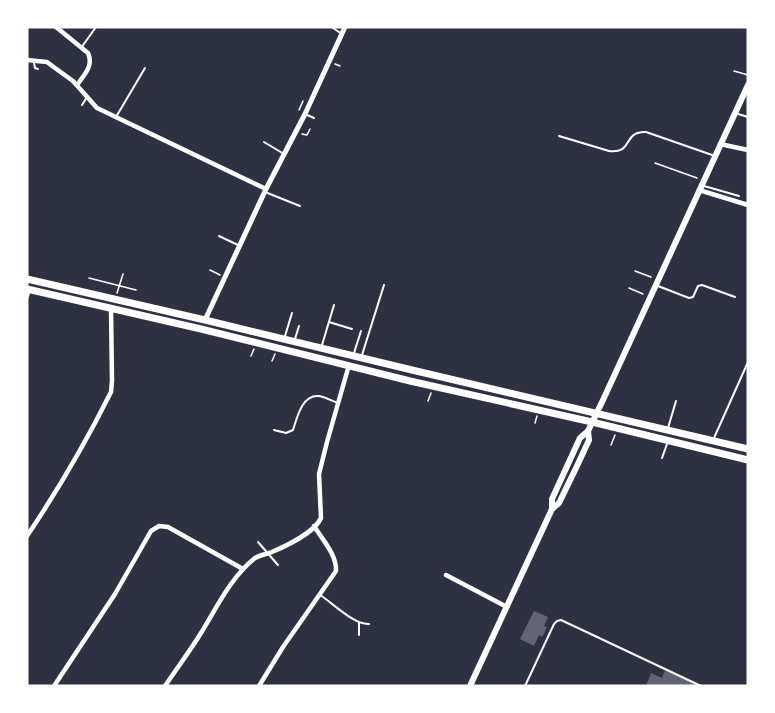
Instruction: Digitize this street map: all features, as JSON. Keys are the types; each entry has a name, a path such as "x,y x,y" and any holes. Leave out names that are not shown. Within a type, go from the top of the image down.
{"highway":[{"path":"27,279 748,449"},
{"path":"29,289 748,460"}],"main road":[{"path":"470,686 552,509 559,503 577,466 589,440 588,431 596,413 748,85"}],"street":[{"path":"56,27 88,53 90,66 77,85"},
{"path":"205,320 265,190 305,114 345,27"},
{"path":"27,60 47,62 77,85 98,108 265,190"},
{"path":"720,144 748,150"},
{"path":"701,185 748,205"},
{"path":"27,536 73,464 111,392 111,308"},
{"path":"165,686 232,583 243,570 257,557 297,539 321,518 319,474 349,365"},
{"path":"54,686 114,594 151,531 159,526 168,527 243,570"},
{"path":"259,686 336,571 334,557 314,526"},
{"path":"446,575 507,607"}],"lane":[{"path":"81,48 96,27"},
{"path":"333,28 342,34"},
{"path":"34,60 34,66 38,69"},
{"path":"116,117 145,68"},
{"path":"82,105 87,97"},
{"path":"735,113 748,117"},
{"path":"305,114 314,118"},
{"path":"559,136 609,152 616,152 625,147 632,135 637,132 646,132 715,156"},
{"path":"264,142 284,154"},
{"path":"701,185 739,196"},
{"path":"265,190 300,206"},
{"path":"219,236 240,246"},
{"path":"657,282 690,298 693,297 698,286 702,285 735,297"},
{"path":"357,357 384,285"},
{"path":"27,300 29,289"},
{"path":"321,348 334,305"},
{"path":"284,339 292,313"},
{"path":"329,322 352,329"},
{"path":"295,342 299,326"},
{"path":"357,357 361,331"},
{"path":"713,441 748,362"},
{"path":"274,430 286,433 293,430 300,410 312,397 319,396 338,403"},
{"path":"668,430 676,401"},
{"path":"662,458 668,441"},
{"path":"258,542 278,566"},
{"path":"320,595 359,623 369,624"},
{"path":"525,686 554,624 561,620 701,686"},
{"path":"359,623 359,635"}],"path":[{"path":"734,70 748,75"},
{"path":"296,131 306,136 310,129"},
{"path":"655,163 701,185"},
{"path":"210,270 226,278"},
{"path":"635,272 657,282"},
{"path":"115,299 123,274"},
{"path":"90,278 136,290"},
{"path":"629,288 650,297"},
{"path":"611,445 618,428"}],"building":[{"path":"534,611 548,617 544,626 547,627 542,637 539,635 534,646 520,639"},
{"path":"665,670 700,686 646,686 651,673 662,678"}]}
